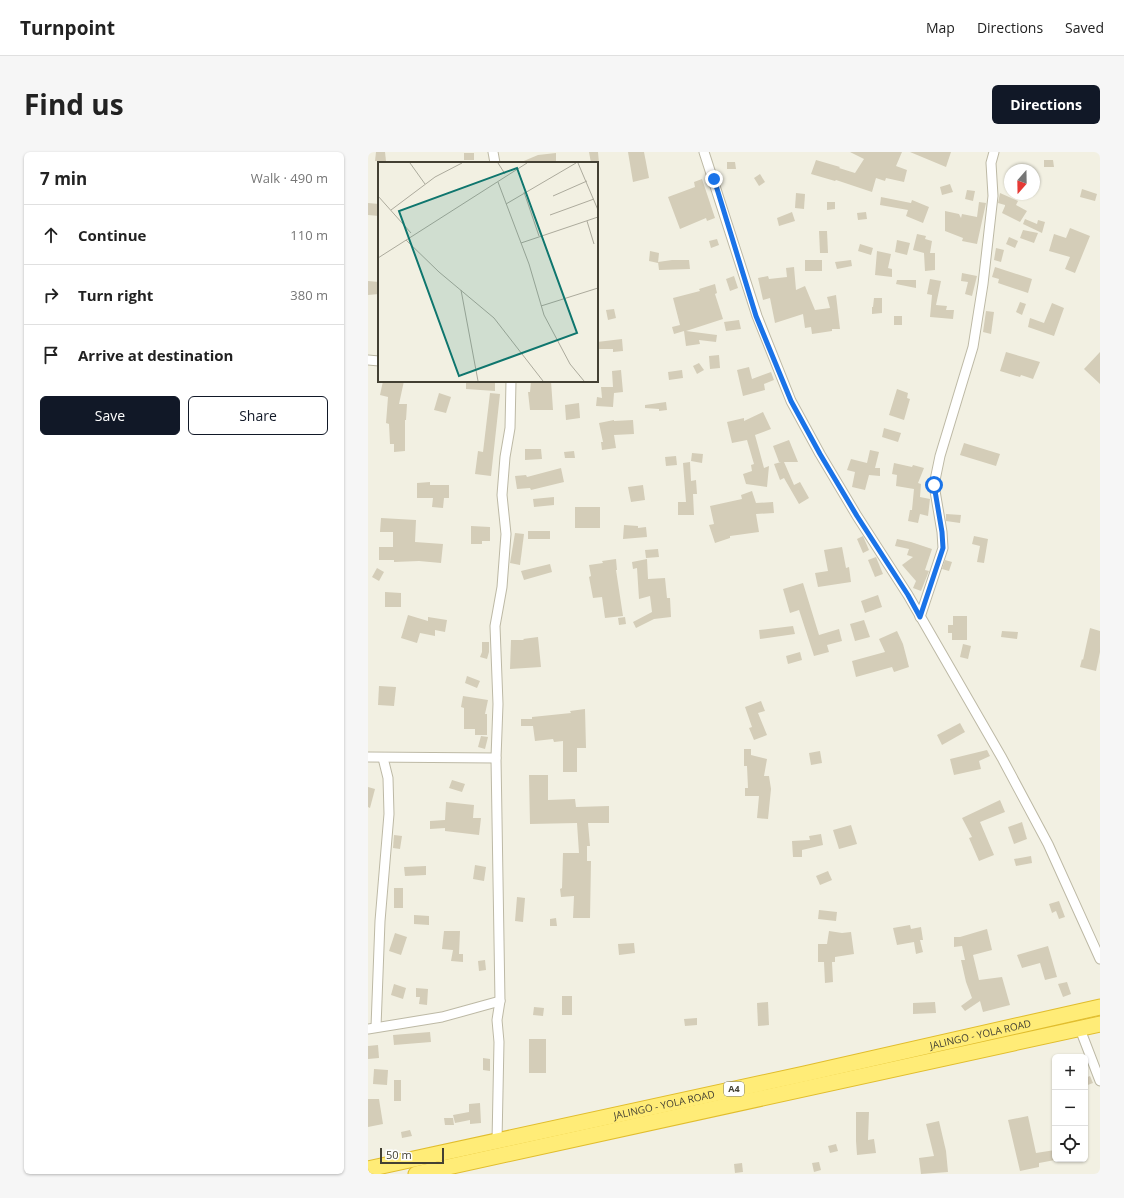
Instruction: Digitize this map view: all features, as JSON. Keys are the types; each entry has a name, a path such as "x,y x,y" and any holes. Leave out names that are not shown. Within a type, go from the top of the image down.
{"highway":[{"name":"JALINGO - YOLA ROAD","path":"368,1169 1100,1007"},
{"name":"A4","path":"416,1174 445,1171 1100,1024"}],"street":[{"path":"493,152 494,162"},
{"path":"704,152 756,316 791,401 820,454 857,516 908,595 1002,758 1044,837 1100,959"},
{"path":"920,617 943,548 942,532 934,485 940,456 973,347 983,284 993,196 991,163 994,152"},
{"path":"368,360 378,361"},
{"path":"497,1141 499,1042 497,1020 500,1001 496,758 498,704 495,626 502,586 506,534 502,495 505,457 510,428 511,382"},
{"path":"368,757 496,758"},
{"path":"383,758 388,778 389,814 372,1028 442,1017 500,1001"},
{"path":"1080,1029 1100,1081"}],"building":[{"path":"376,152 385,152 386,161 375,161"},
{"path":"589,152 598,152 599,163 591,162"},
{"path":"628,152 644,152 649,178 633,182"},
{"path":"850,152 902,152 896,166 907,170 904,182 886,178 885,181 876,178 872,192 836,180 835,181 811,174 816,160 855,173 864,159"},
{"path":"910,152 951,152 946,167"},
{"path":"464,153 474,153 474,160 464,160"},
{"path":"556,153 556,162 521,162 538,155"},
{"path":"1044,160 1053,160 1054,167 1044,167"},
{"path":"727,162 735,162 736,169 727,169"},
{"path":"760,174 765,182 759,186 754,178"},
{"path":"702,179 715,218 707,221 706,218 680,229 668,197 695,187 694,182"},
{"path":"950,184 953,192 942,195 940,187"},
{"path":"1082,189 1097,194 1095,201 1080,197"},
{"path":"967,190 975,191 973,201 965,199"},
{"path":"796,193 805,194 804,209 795,208"},
{"path":"1000,193 1004,195 1004,200 1018,201 1016,205 1027,211 1020,222 1002,213 1005,205 998,203"},
{"path":"881,197 911,203 912,200 929,207 923,223 906,216 908,210 880,205"},
{"path":"827,202 835,202 835,209 827,210"},
{"path":"979,202 986,203 977,244 962,241 963,238 945,231 945,211 959,214 961,218 962,214 977,217"},
{"path":"368,203 378,204 378,216 368,215"},
{"path":"792,212 795,221 779,226 777,218"},
{"path":"866,212 867,219 858,220 857,213"},
{"path":"1025,219 1037,224 1038,220 1045,222 1042,233 1023,224"},
{"path":"1070,228 1090,236 1075,273 1065,269 1070,257 1049,251 1054,234 1066,238"},
{"path":"1023,230 1038,233 1034,243 1020,238"},
{"path":"819,231 827,231 828,253 820,253"},
{"path":"917,234 926,236 925,239 932,241 930,253 935,253 935,270 925,271 924,253 913,250"},
{"path":"1009,237 1018,241 1015,248 1006,244"},
{"path":"717,239 719,245 711,248 709,241"},
{"path":"897,240 910,243 907,255 895,252"},
{"path":"860,244 873,248 871,255 858,251"},
{"path":"996,248 1004,250 1001,262 994,260"},
{"path":"650,251 659,253 658,263 649,261"},
{"path":"877,251 891,254 888,268 892,269 892,277 875,275"},
{"path":"689,260 690,269 659,270 658,262"},
{"path":"805,260 822,260 822,271 805,271"},
{"path":"851,260 852,266 837,269 835,262"},
{"path":"794,267 796,290 805,286 815,310 830,308 827,297 836,295 840,329 832,329 832,331 812,334 811,327 805,328 803,314 775,323 770,298 763,300 758,278 768,276 769,279 787,277 786,268"},
{"path":"995,267 1032,279 1028,293 998,283 999,279 992,277"},
{"path":"962,273 977,276 972,296 965,294 968,282 961,281"},
{"path":"734,276 738,288 730,291 726,279"},
{"path":"930,279 941,281 936,305 947,306 946,310 954,310 953,319 930,317 932,295 927,294"},
{"path":"897,280 916,280 916,288 896,284"},
{"path":"368,281 378,282 378,294 368,295"},
{"path":"715,284 717,293 715,294 723,319 686,331 717,335 716,342 699,340 700,344 686,346 684,331 674,334 672,327 680,325 673,298 700,291 699,289"},
{"path":"874,298 882,298 882,313 872,314"},
{"path":"1020,302 1026,304 1022,315 1016,312"},
{"path":"1052,303 1064,308 1054,336 1028,327 1030,318 1044,323"},
{"path":"614,309 616,318 608,320 606,310"},
{"path":"986,311 994,312 991,334 983,332"},
{"path":"894,316 902,316 902,325 894,325"},
{"path":"739,320 741,329 726,331 724,322"},
{"path":"622,339 623,351 613,352 613,349 598,349 598,342"},
{"path":"1006,352 1040,362 1033,379 1000,371"},
{"path":"1100,352 1100,384 1084,369"},
{"path":"719,355 720,368 710,369 709,356"},
{"path":"699,363 704,370 697,374 693,366"},
{"path":"749,367 752,379 771,372 774,380 764,384 765,390 743,396 737,370"},
{"path":"621,370 623,392 614,393 613,407 596,406 597,397 602,398 601,387 613,387 612,371"},
{"path":"682,370 683,378 669,380 668,372"},
{"path":"383,382 404,382 399,404 407,404 405,420 405,451 394,452 394,444 390,444 389,424 386,423 388,397 380,395"},
{"path":"466,382 495,382 495,391 466,389"},
{"path":"531,382 551,382 553,410 530,410 528,392 530,392"},
{"path":"897,389 908,393 907,398 910,399 904,420 889,415"},
{"path":"439,393 451,397 446,413 434,410"},
{"path":"490,393 500,394 491,476 475,474 478,451 483,452"},
{"path":"666,402 667,410 659,411 659,409 645,408 645,405"},
{"path":"579,403 580,418 566,420 565,405"},
{"path":"763,412 771,429 755,435 764,468 769,466 767,487 746,484 743,474 752,471 751,465 754,464 747,440 732,443 727,422 744,418 744,421"},
{"path":"614,420 633,420 634,434 614,435 616,448 602,450 601,442 603,442 599,423"},
{"path":"884,428 901,433 898,442 882,437"},
{"path":"789,440 798,462 784,462 794,485 800,482 809,498 799,504 784,478 780,480 774,464 781,462 779,462 773,446"},
{"path":"964,443 1000,454 996,466 960,455"},
{"path":"525,449 541,449 542,459 525,460"},
{"path":"870,450 879,452 875,468 880,468 880,476 869,475 865,490 852,487 855,472 847,470 851,459 867,463"},
{"path":"574,451 575,458 565,458 564,452"},
{"path":"692,453 703,454 702,463 691,461"},
{"path":"676,456 677,465 666,466 665,457"},
{"path":"690,462 691,481 696,480 697,494 693,494 694,515 678,515 678,502 686,502 683,463"},
{"path":"894,463 924,468 918,483 921,484 920,497 930,499 928,516 920,514 918,523 908,521 910,510 912,510 914,489 896,486 897,475 892,474"},
{"path":"561,468 564,482 531,490 530,488 517,489 515,476 526,475 527,477"},
{"path":"430,482 430,485 449,485 449,498 444,498 443,508 432,507 433,498 417,498 417,483"},
{"path":"643,485 645,500 631,502 628,487"},
{"path":"752,491 756,503 773,502 774,513 756,514 759,532 730,536 730,538 715,543 709,525 714,524 710,506 742,499 741,495"},
{"path":"554,497 554,505 534,507 533,499"},
{"path":"575,507 600,507 600,528 575,528"},
{"path":"946,514 961,515 960,523 946,521"},
{"path":"381,518 416,520 415,542 443,544 441,563 419,561 394,562 394,560 379,560 379,547 393,547 393,532 380,532"},
{"path":"624,525 638,526 638,528 646,527 647,537 623,539"},
{"path":"471,526 490,527 490,541 482,541 482,544 471,544"},
{"path":"528,531 550,531 550,539 528,539"},
{"path":"515,533 524,534 520,565 510,563"},
{"path":"863,536 869,550 863,553 857,539"},
{"path":"974,536 988,539 984,563 977,562 980,546 972,544"},
{"path":"897,539 932,549 925,570 929,571 921,591 913,588 916,581 902,565 913,557 907,555 909,549 895,546"},
{"path":"842,547 846,568 849,567 851,582 818,587 815,573 828,571 824,550"},
{"path":"658,549 659,557 646,558 645,550"},
{"path":"876,557 883,574 875,577 868,560"},
{"path":"616,559 616,570 623,616 605,618 602,597 593,598 589,577 591,576 589,565"},
{"path":"647,559 648,579 665,578 667,598 670,598 671,617 654,619 636,628 633,622 652,612 650,596 639,599 637,568 633,569 632,562"},
{"path":"945,560 952,562 949,571 942,569"},
{"path":"550,564 552,572 524,580 521,571"},
{"path":"377,568 384,572 379,581 372,577"},
{"path":"803,583 819,635 839,629 842,641 827,645 829,652 814,656 799,610 790,613 783,589"},
{"path":"385,592 401,593 401,607 385,607"},
{"path":"878,595 882,607 865,613 861,601"},
{"path":"408,615 428,621 428,617 447,620 445,632 435,630 435,636 420,633 417,643 401,638"},
{"path":"953,616 967,616 967,640 952,640 952,633 948,633 948,625 953,625"},
{"path":"625,617 626,624 619,625 618,618"},
{"path":"864,620 870,637 855,641 850,624"},
{"path":"793,626 795,634 760,639 759,630"},
{"path":"1090,628 1100,631 1100,652 1096,671 1080,667"},
{"path":"897,631 903,644 909,667 894,672 892,667 856,677 852,661 885,652 879,639"},
{"path":"1002,631 1018,632 1017,639 1001,637"},
{"path":"538,637 541,667 510,669 511,640 524,640 523,639"},
{"path":"482,642 489,642 487,659 480,657 482,652"},
{"path":"963,644 971,646 968,659 960,657"},
{"path":"800,652 802,660 788,664 786,656"},
{"path":"467,676 480,681 477,688 465,683"},
{"path":"379,686 396,687 394,706 378,705"},
{"path":"463,696 488,700 485,714 487,714 487,735 475,735 475,729 464,729 464,708 461,707"},
{"path":"761,701 765,711 758,713 767,735 754,740 749,728 752,727 745,707"},
{"path":"585,709 586,748 577,748 577,772 563,772 563,741 554,742 553,739 535,741 533,726 521,726 521,719 532,719 532,717 571,713 570,711"},
{"path":"960,723 965,732 942,745 937,735"},
{"path":"481,736 488,737 485,749 478,747"},
{"path":"744,749 751,749 751,755 767,759 764,776 769,776 771,789 768,819 757,818 759,796 745,796 745,788 748,788 747,766 744,766"},
{"path":"987,750 990,756 979,761 981,769 954,775 950,759"},
{"path":"820,751 822,763 811,765 809,753"},
{"path":"529,775 548,775 548,800 575,799 576,807 609,806 609,823 588,823 590,846 587,846 587,861 591,861 590,918 573,918 574,896 561,897 560,889 562,888 563,853 579,853 577,823 530,824"},
{"path":"452,780 465,784 462,792 449,788"},
{"path":"368,787 375,789 370,808 368,807"},
{"path":"1000,800 1005,812 980,822 994,855 979,861 969,838 972,837 962,818"},
{"path":"446,802 474,805 473,818 481,818 479,835 445,831 445,828 430,829 430,821 445,820"},
{"path":"1022,822 1027,839 1014,844 1008,827"},
{"path":"851,825 857,844 839,849 833,830"},
{"path":"821,834 823,845 802,850 802,857 793,857 792,841 810,840 809,836"},
{"path":"394,835 402,836 400,849 393,848"},
{"path":"1031,856 1032,863 1016,866 1014,859"},
{"path":"475,865 486,867 484,881 473,879"},
{"path":"426,866 426,875 405,876 404,867"},
{"path":"828,871 832,880 820,885 816,876"},
{"path":"394,888 403,888 403,908 394,908"},
{"path":"517,897 525,898 523,922 515,921"},
{"path":"1059,901 1065,917 1059,919 1056,911 1052,913 1049,904"},
{"path":"819,910 837,912 836,921 818,919"},
{"path":"414,915 429,916 429,925 414,924"},
{"path":"556,918 557,926 550,926 550,919"},
{"path":"910,925 911,929 921,927 923,940 920,940 923,952 916,954 914,942 897,945 893,928"},
{"path":"987,929 992,950 973,955 979,980 1002,977 1010,1005 983,1012 980,1001 965,1011 961,1006 972,998 966,982 961,960 965,960 962,946 954,947 954,937 960,937"},
{"path":"444,931 460,931 459,954 463,954 463,962 451,961 453,950 442,949"},
{"path":"829,931 842,933 851,932 854,954 835,957 835,962 832,962 833,982 825,983 824,962 818,962 818,944 827,944"},
{"path":"395,933 407,937 401,955 389,951"},
{"path":"634,943 635,953 619,955 618,944"},
{"path":"1048,946 1057,977 1045,980 1040,963 1022,968 1017,955"},
{"path":"485,960 486,970 479,971 478,961"},
{"path":"1067,982 1071,994 1063,997 1058,984"},
{"path":"394,984 406,988 403,999 391,995"},
{"path":"416,988 428,989 427,1005 419,1004 420,997 416,997"},
{"path":"562,996 572,996 572,1015 562,1015"},
{"path":"768,1002 769,1025 758,1026 757,1003"},
{"path":"935,1002 936,1013 913,1014 913,1003"},
{"path":"534,1007 544,1008 543,1016 533,1015"},
{"path":"697,1018 697,1025 685,1026 684,1019"},
{"path":"430,1032 431,1042 394,1045 393,1035"},
{"path":"529,1039 546,1039 546,1073 529,1073"},
{"path":"378,1045 379,1058 368,1059 368,1046"},
{"path":"483,1058 490,1059 490,1071 483,1070"},
{"path":"374,1069 388,1070 387,1085 373,1084"},
{"path":"1090,1076 1093,1083 1088,1085 1088,1077"},
{"path":"394,1080 401,1080 401,1101 394,1101"},
{"path":"368,1099 379,1099 383,1124 368,1127"},
{"path":"480,1103 481,1123 470,1124 470,1120 455,1123 453,1115 469,1112 469,1104"},
{"path":"856,1112 869,1112 868,1140 874,1139 876,1153 857,1155"},
{"path":"1028,1116 1036,1153 1052,1150 1052,1161 1039,1163 1039,1167 1020,1171 1008,1120"},
{"path":"444,1118 453,1118 454,1125 445,1125"},
{"path":"939,1121 946,1151 948,1172 921,1174 919,1158 934,1156 926,1124"},
{"path":"410,1130 412,1136 402,1138 401,1132"},
{"path":"836,1144 838,1151 830,1153 828,1146"},
{"path":"819,1162 821,1170 814,1172 812,1163"},
{"path":"742,1163 743,1172 735,1173 734,1164"}],"route":[{"path":"714,179 756,316 791,401 820,454 857,516 908,595 920,617 943,548 942,532 934,485"}]}
